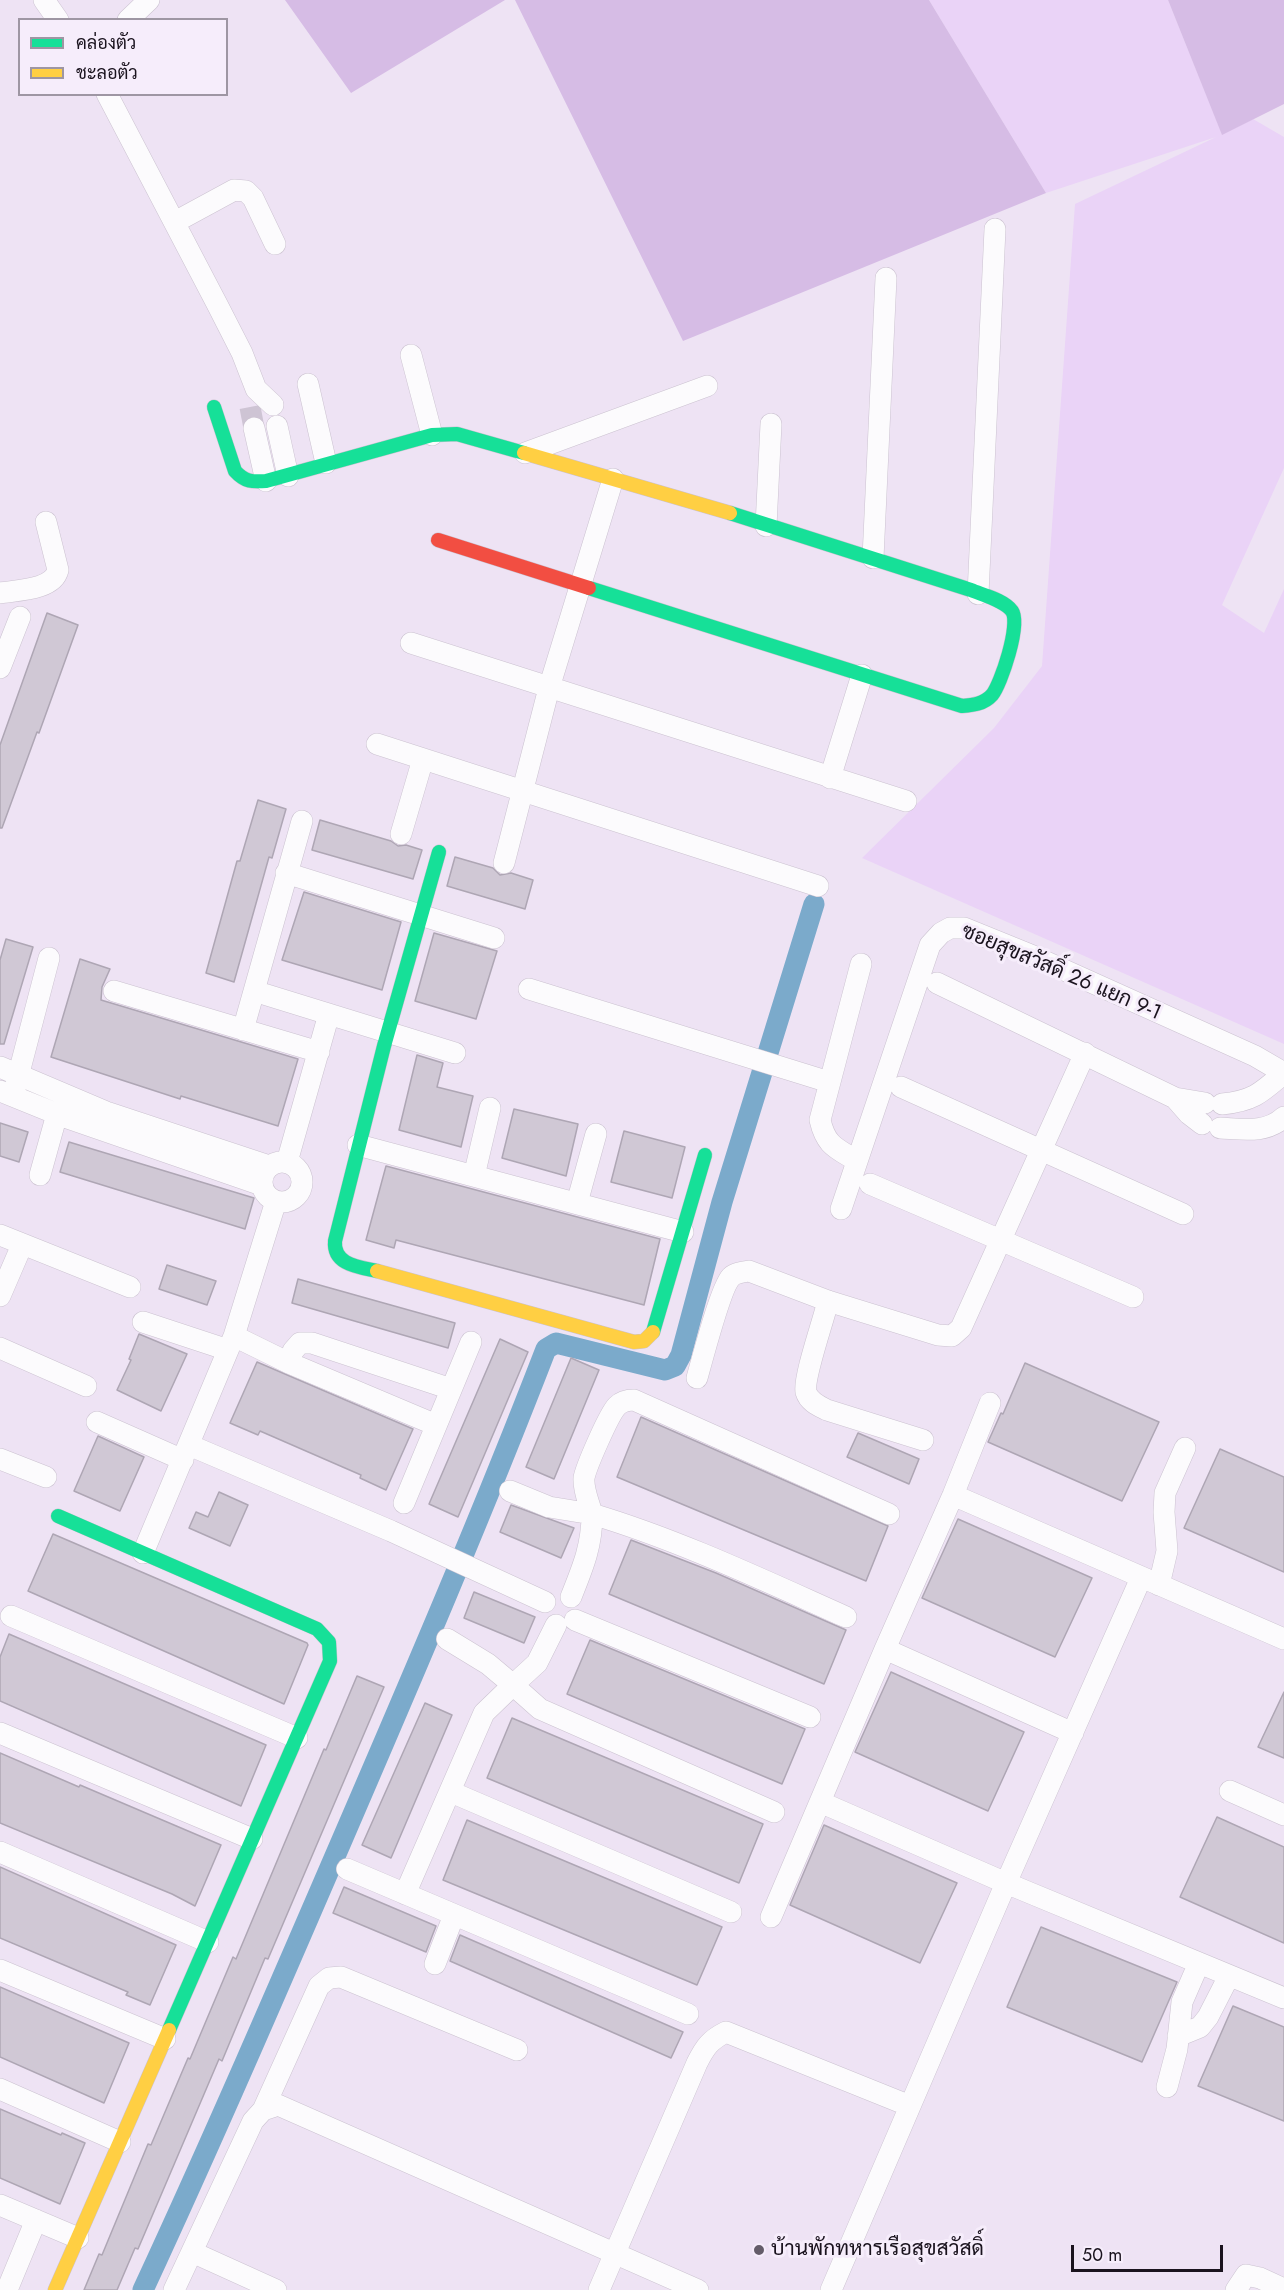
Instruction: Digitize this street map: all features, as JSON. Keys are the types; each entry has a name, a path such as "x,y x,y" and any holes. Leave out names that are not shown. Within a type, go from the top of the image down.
{"street":[{"path":"44,0 57,18"},
{"path":"130,18 149,0"},
{"path":"108,96 242,352 253,398 273,405"},
{"path":"175,222 234,190 246,191 253,198 275,244"},
{"path":"978,594 995,229"},
{"path":"873,558 886,278"},
{"path":"411,355 432,435"},
{"path":"308,384 326,463"},
{"path":"525,453 707,386"},
{"path":"214,407 235,471 242,479 250,482 288,476 326,463 432,435 457,434 873,558 1008,606 1014,614 1015,625 997,689 979,705 962,706 438,540"},
{"path":"766,526 771,424"},
{"path":"277,426 288,476"},
{"path":"254,428 266,481"},
{"path":"504,863 549,688 613,479"},
{"path":"0,593 39,586 51,582 56,577 58,570 46,522"},
{"path":"0,668 20,617"},
{"path":"411,643 906,801"},
{"path":"830,777 862,675"},
{"path":"376,744 818,886"},
{"path":"401,834 423,759"},
{"path":"243,1030 302,821"},
{"path":"439,852 387,1032 358,1145 335,1241 334,1249 338,1257 346,1263 634,1342 648,1340 655,1329 705,1155"},
{"path":"286,873 494,938"},
{"name":"ซอยสุขสวัสดิ์ 26 แยก 9-1","path":"841,1209 930,945 941,933 950,928 964,928 1033,956 1255,1056 1284,1073"},
{"path":"8,1083 49,958"},
{"path":"857,1161 832,1145 824,1136 820,1120 861,964"},
{"path":"937,983 1175,1098 1189,1114 1218,1112 1261,1093 1284,1073"},
{"path":"529,989 829,1082"},
{"path":"114,991 319,1052"},
{"path":"254,992 454,1053"},
{"path":"8,1083 57,1114 273,1171 294,1165 300,1172 302,1188 293,1200 286,1202 276,1201 265,1193 273,1171 319,1052 329,1014"},
{"path":"697,1378 723,1294 731,1277 740,1272 749,1271 828,1301 938,1335 952,1336 962,1328 1085,1053"},
{"path":"8,1083 106,1112 273,1171"},
{"path":"900,1087 1183,1214"},
{"path":"474,1176 490,1108"},
{"path":"1218,1112 1246,1129 1261,1129 1276,1125 1284,1117"},
{"path":"40,1175 57,1114"},
{"path":"576,1203 596,1134"},
{"path":"358,1145 683,1232"},
{"path":"870,1184 1133,1297"},
{"path":"143,1553 231,1343 276,1201"},
{"path":"0,1235 129,1287"},
{"path":"0,1296 22,1245"},
{"path":"828,1301 807,1378 806,1392 813,1403 827,1410 923,1440"},
{"path":"143,1322 231,1343 289,1363 436,1425"},
{"path":"404,1503 471,1342"},
{"path":"289,1363 293,1351 300,1343 312,1343 451,1389"},
{"path":"0,1348 86,1386"},
{"path":"572,1597 592,1537 592,1514 584,1476 610,1416 617,1406 625,1401 634,1400 889,1514"},
{"path":"771,1917 885,1648 953,1495 990,1403"},
{"path":"97,1422 186,1452 391,1531 545,1602"},
{"path":"831,2290 1073,1733 1167,1551 1164,1512 1166,1493 1185,1449"},
{"path":"0,1459 46,1477"},
{"path":"510,1491 549,1507 592,1514 624,1524 725,1564 846,1617"},
{"path":"953,1495 1284,1639"},
{"path":"55,2290 330,1661 329,1642 317,1629 58,1516"},
{"path":"405,1894 484,1713 537,1663 565,1622 578,1608 576,1601 566,1593 553,1594 545,1602 544,1614 547,1620 565,1622 810,1717"},
{"path":"11,1616 297,1738"},
{"path":"447,1639 488,1664 540,1709 774,1812"},
{"path":"885,1648 1073,1733"},
{"path":"0,1732 252,1839"},
{"path":"1230,1791 1284,1815"},
{"path":"451,1792 731,1912"},
{"path":"820,1802 1006,1883 1284,1998"},
{"path":"0,1852 208,1942"},
{"path":"347,1869 688,2014"},
{"path":"435,1964 454,1915"},
{"path":"1167,2087 1178,2036 1182,2002 1199,1963"},
{"path":"0,1970 165,2039"},
{"path":"1178,2036 1200,2027 1208,2017 1229,1976"},
{"path":"174,2290 253,2121 262,2110 319,1986 328,1978 341,1977 517,2050"},
{"path":"599,2290 705,2046 713,2039 726,2032 910,2106"},
{"path":"0,2090 120,2142"},
{"path":"262,2110 278,2105 698,2290"},
{"path":"0,2205 78,2238"},
{"path":"7,2290 36,2220"},
{"path":"192,2252 276,2290"},
{"path":"1236,2290 1246,2275 1260,2278 1284,2289"}],"shaded area":[{"path":"285,0 505,0 351,93"},
{"path":"515,0 929,0 1046,193 683,341"},
{"path":"929,0 1168,0 1222,134 1253,119 1284,137 1284,468 1222,605 1264,633 1284,589 1284,1044 862,858 994,728 1042,666 1075,204 1216,137 1046,193"},
{"path":"1168,0 1284,0 1284,104 1222,135"}],"building":[{"path":"47,613 78,625 39,733 37,732 2,828 0,828 0,745"},
{"path":"258,800 286,809 272,858 269,857 234,982 206,973 237,861 240,861"},
{"path":"320,820 391,841 398,846 406,845 422,850 413,879 312,850"},
{"path":"455,857 493,868 500,875 511,873 533,880 525,909 447,886"},
{"path":"304,892 401,922 382,990 282,960"},
{"path":"434,933 497,951 476,1019 415,1001"},
{"path":"6,939 33,947 4,1044 0,1044 0,960"},
{"path":"80,959 110,969 102,987 101,1000 298,1059 278,1126 181,1096 180,1099 51,1057"},
{"path":"417,1055 443,1063 437,1087 473,1096 461,1147 399,1130"},
{"path":"514,1109 578,1124 566,1176 502,1158"},
{"path":"0,1123 28,1132 19,1162 0,1156"},
{"path":"624,1131 685,1147 672,1198 611,1182"},
{"path":"69,1142 254,1198 245,1229 60,1172"},
{"path":"386,1166 660,1239 644,1305 396,1240 394,1248 366,1240"},
{"path":"167,1265 216,1281 207,1305 159,1289"},
{"path":"298,1279 455,1323 448,1348 292,1303"},
{"path":"139,1334 187,1354 161,1411 117,1390 131,1360 129,1359"},
{"path":"500,1339 528,1352 458,1517 429,1504"},
{"path":"571,1358 599,1370 554,1479 526,1467"},
{"path":"257,1362 413,1429 386,1490 360,1478 361,1475 260,1431 258,1435 230,1423"},
{"path":"1025,1363 1159,1422 1122,1501 988,1442"},
{"path":"641,1417 888,1526 866,1581 617,1477"},
{"path":"858,1433 919,1459 909,1484 847,1457"},
{"path":"98,1436 144,1457 120,1511 74,1491"},
{"path":"1220,1449 1284,1477 1284,1572 1184,1528"},
{"path":"219,1492 248,1505 230,1546 189,1528 196,1512 208,1517"},
{"path":"511,1505 574,1528 561,1558 500,1532"},
{"path":"958,1519 1092,1578 1055,1657 922,1598"},
{"path":"53,1534 307,1643 284,1704 28,1591"},
{"path":"631,1540 716,1573 846,1630 824,1684 609,1594"},
{"path":"474,1592 535,1617 524,1643 464,1618"},
{"path":"9,1634 266,1745 241,1806 0,1701 0,1657"},
{"path":"590,1640 805,1729 782,1784 567,1694"},
{"path":"891,1672 1024,1732 988,1811 855,1752"},
{"path":"357,1676 384,1687 268,1959 265,1958 222,2061 219,2059 138,2249 135,2248 117,2290 84,2290 99,2254 102,2255 148,2144 151,2145 188,2058 190,2059 233,1957 236,1959"},
{"path":"1284,1692 1284,1758 1258,1747"},
{"path":"425,1703 452,1715 391,1858 362,1845"},
{"path":"512,1718 763,1824 739,1883 487,1778"},
{"path":"0,1753 221,1845 195,1906 172,1894 0,1823"},
{"path":"1217,1817 1284,1847 1284,1943 1180,1897"},
{"path":"467,1820 722,1927 697,1985 443,1880"},
{"path":"824,1825 957,1883 920,1963 790,1905"},
{"path":"0,1867 176,1945 150,2005 126,1995 128,1992 0,1938"},
{"path":"344,1887 436,1926 426,1952 333,1913"},
{"path":"1041,1927 1177,1982 1142,2062 1007,2007"},
{"path":"460,1935 683,2032 671,2058 450,1961"},
{"path":"0,1987 129,2043 104,2103 0,2057"},
{"path":"1233,2006 1284,2027 1284,2121 1198,2086"},
{"path":"0,2109 85,2143 60,2204 0,2178"}],"waterway":[{"path":"143,2290 246,2062 397,1713 546,1349 556,1343 665,1370 675,1366 681,1355 722,1202 814,904"}],"tunnel":[{"path":"250,407 254,428"}],"traffic: fast":[{"path":"214,407 235,471 242,477 253,481 266,481 432,435 457,434 524,453"},
{"path":"589,588 962,706 982,702 992,695 1005,667 1014,628 1012,611 1004,604 971,590 730,513"},
{"path":"377,1271 348,1264 338,1255 335,1241 384,1046 439,852"},
{"path":"653,1332 705,1155"},
{"path":"58,1516 317,1629 329,1642 330,1661 169,2030"}],"traffic: slow":[{"path":"524,453 730,513"},
{"path":"377,1271 634,1342 644,1341 653,1332"},
{"path":"55,2290 169,2030"}],"traffic: jam":[{"path":"438,540 589,588"}],"place":[{"name":"บ้านพักทหารเรือสุขสวัสดิ์","path":"759,2250"}]}
